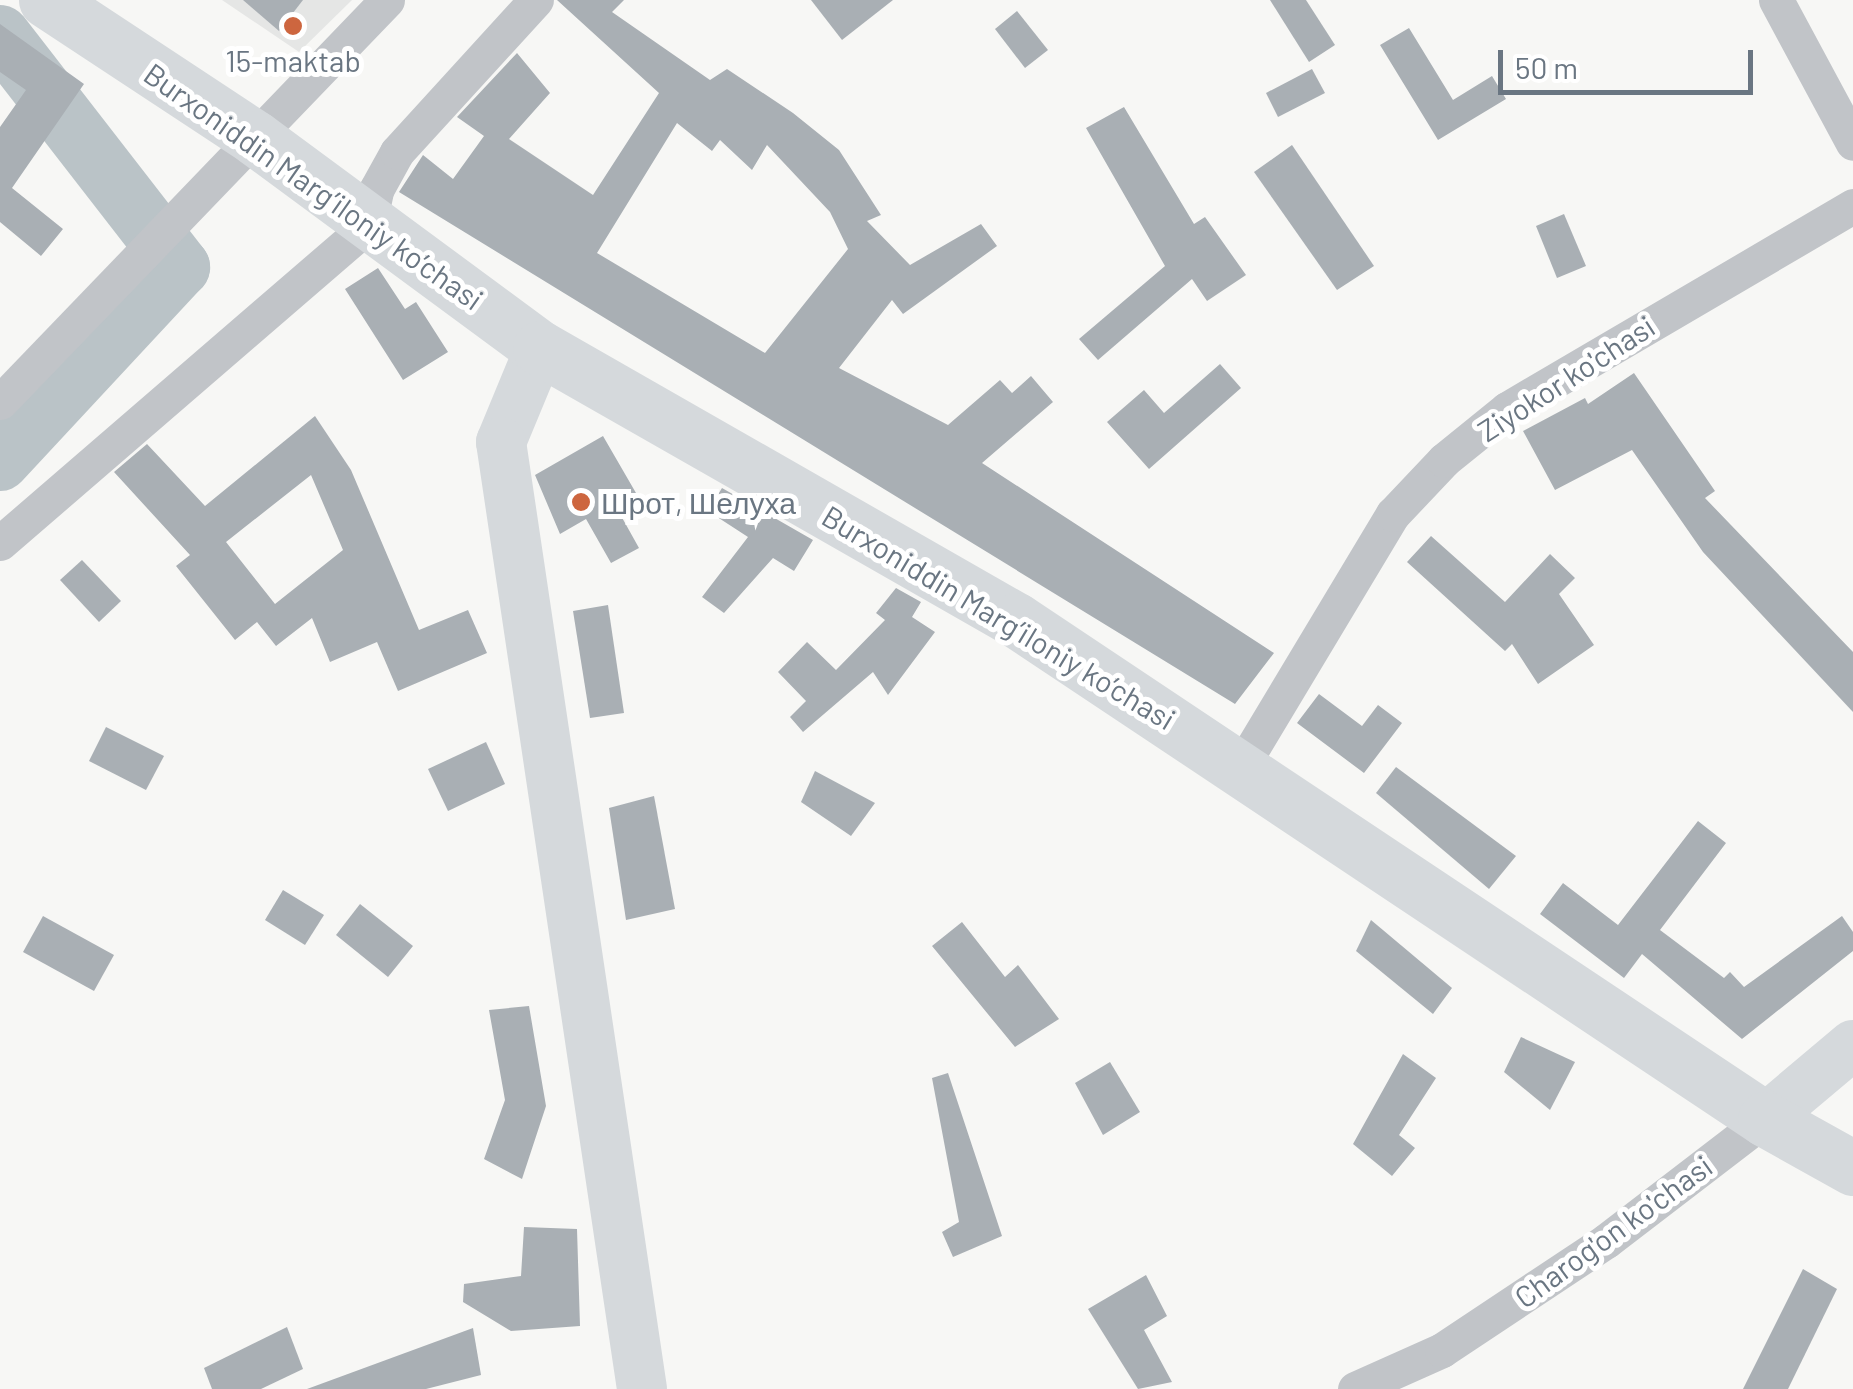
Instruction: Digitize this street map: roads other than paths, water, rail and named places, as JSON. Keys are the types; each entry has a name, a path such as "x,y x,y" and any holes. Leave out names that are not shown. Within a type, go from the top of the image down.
{"main road":[{"name":"Burxoniddin Marg’iloniy ko’chasi","path":"46,0 254,138 540,348 1016,620 1242,766 1764,1119 1853,1168"},
{"path":"540,348 501,442 642,1389"},
{"name":"Charog'on ko'chasi","path":"1764,1119 1853,1044"}],"street":[{"path":"0,402 387,0"},
{"path":"0,543 369,224 376,190 396,152 536,0"},
{"path":"1776,0 1853,143"},
{"name":"Ziyokor ko'chasi","path":"1242,766 1393,514 1444,460 1507,409 1853,206"},
{"name":"Charog'on ko'chasi","path":"1355,1389 1442,1350 1606,1241 1764,1119"}],"waterway":[{"path":"0,35 180,267 0,461"}],"place":[{"name":"15-maktab","path":"293,26"},
{"name":"Шрот, Шелуха","path":"581,502"}]}
